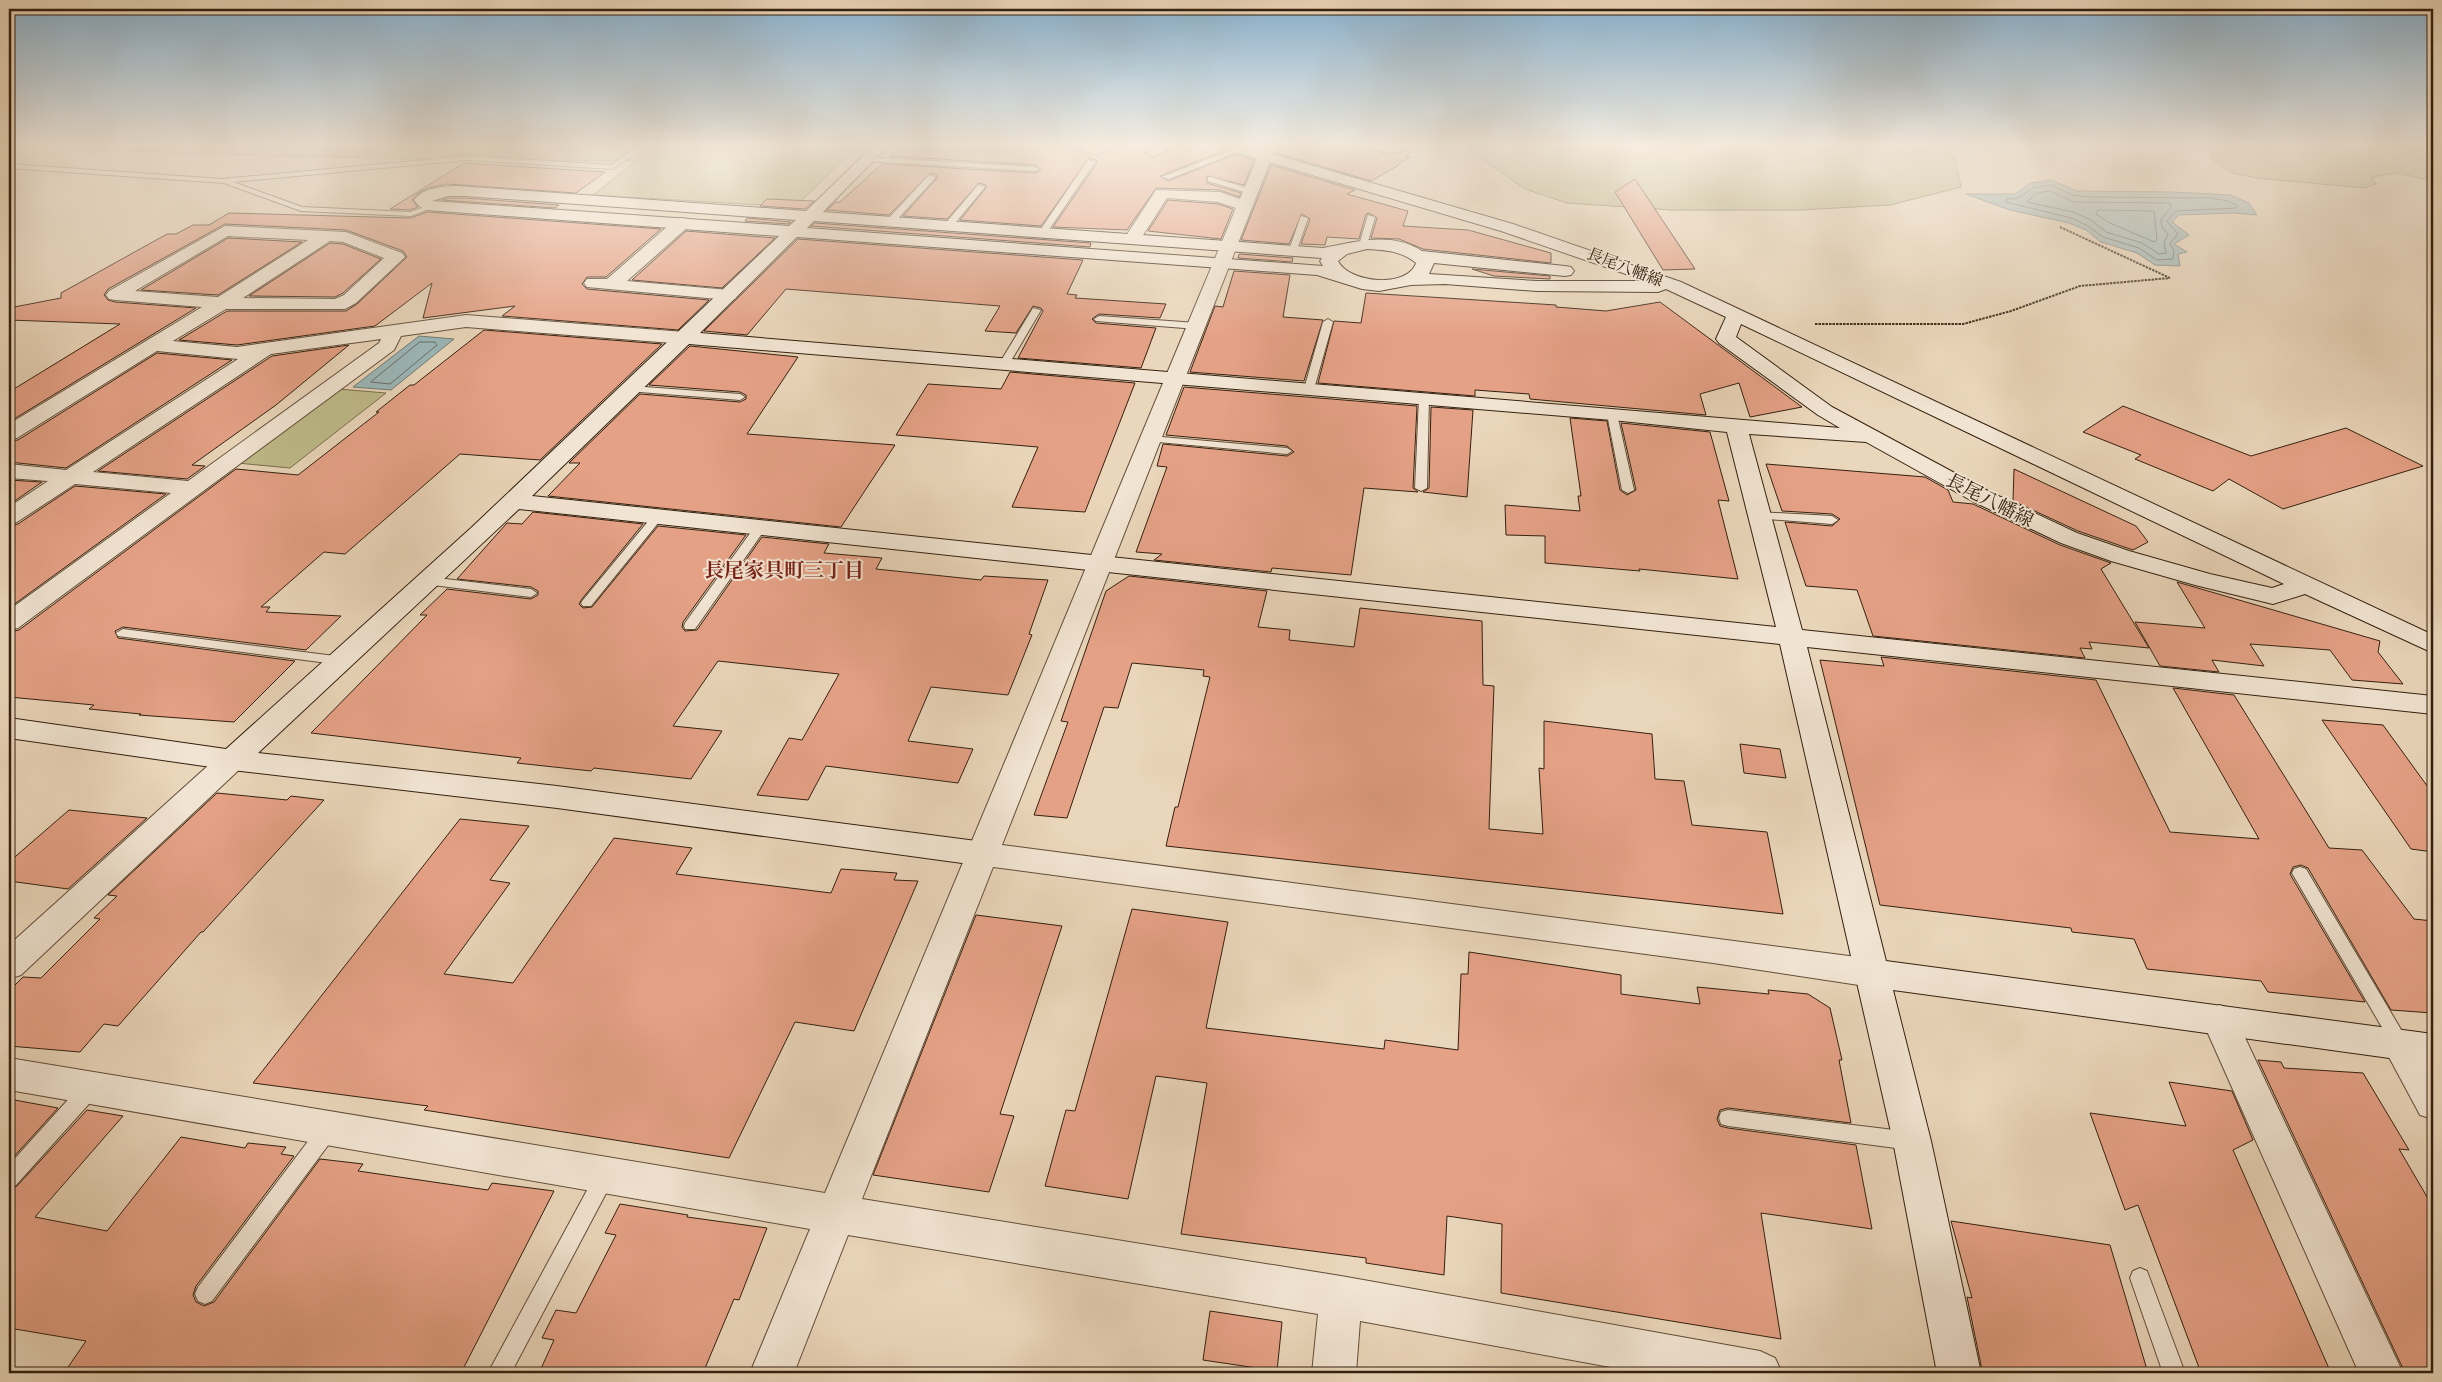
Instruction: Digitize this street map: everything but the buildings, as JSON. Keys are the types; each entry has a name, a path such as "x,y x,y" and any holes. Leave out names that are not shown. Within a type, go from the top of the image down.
{"street":[{"path":"483,208 1078,252 1226,254 1293,250 1323,253 1363,245 1397,247 1419,256 1516,264 1600,275 1625,275 1640,272"},
{"path":"530,212 535,208"},
{"path":"660,222 677,208"},
{"path":"712,208 1132,239 1317,270 1336,274 1348,280 1380,285 1411,280 1445,279 1537,286 1675,286"},
{"path":"9,965 232,760 343,661 685,338 818,208"},
{"path":"1132,239 1152,208"},
{"path":"772,1373 1244,208"},
{"name":"長尾八幡線","path":"1448,208 1640,272 1675,286 2433,646"},
{"path":"612,284 682,223"},
{"path":"934,242 948,226"},
{"path":"225,231 346,237 396,257 350,299 338,305 222,303 114,295 225,231"},
{"path":"1078,252 1089,236"},
{"path":"9,433 326,237"},
{"path":"1336,274 1330,268 1329,261 1332,255 1341,250"},
{"path":"1411,280 1421,275 1425,269 1425,262 1419,256"},
{"path":"593,283 728,295"},
{"name":"長尾八幡線","path":"1736,315 1726,339 1824,410 1868,436 2020,516 2069,538 2120,556 2204,580 2273,596 2308,585"},
{"path":"152,345 237,353 466,321 1424,398 1736,427 1868,436"},
{"path":"10,621 387,346 394,331"},
{"path":"9,517 263,350"},
{"path":"1736,427 1758,516 1792,636 1912,1141 1959,1373"},
{"path":"9,470 192,488"},
{"path":"512,501 659,514 760,528 2433,705"},
{"path":"9,728 232,760 557,797 1713,950 2417,1048 2433,1103"},
{"path":"2220,1020 2381,1373"},
{"path":"9,1074 328,1130 1341,1297 1617,1357 1760,1373"},
{"path":"1334,1373 1341,1297"}],"lane":[{"path":"300,208 411,214 426,208"},
{"path":"891,222 904,208"},
{"path":"948,226 962,208"},
{"path":"1043,232 1059,208"},
{"path":"1363,245 1371,217"},
{"path":"1293,250 1304,218"},
{"path":"1004,364 1036,310"},
{"path":"1099,319 1197,326"},
{"path":"1308,389 1328,322"},
{"path":"631,389 740,396"},
{"path":"1420,488 1424,398"},
{"path":"1612,414 1628,490"},
{"path":"1151,440 1287,451"},
{"path":"588,603 659,514"},
{"path":"1758,516 1832,520"},
{"path":"690,626 760,528"},
{"path":"428,581 531,594"},
{"path":"123,633 343,661"},
{"path":"2300,873 2417,1048"},
{"path":"9,1179 90,1089"},
{"path":"1728,1118 1912,1141"},
{"path":"205,1294 328,1130"},
{"path":"499,1373 605,1176"},
{"path":"2140,1278 2174,1373"}],"path":[{"path":"1769,330 1799,324 1963,324 2010,311 2080,286 2170,278 2060,227"}],"shaded area":[{"path":"1649,208 1827,208 1800,210"},
{"path":"338,389 386,393 290,468 237,463"}],"water":[{"path":"2006,208 2253,208 2257,215 2233,213 2179,215 2172,222 2189,235 2174,244 2187,252 2178,254 2180,266 2155,265 2137,253 2101,242 2086,230 2069,223"},
{"path":"419,336 454,339 391,390 353,387"}],"district":[{"name":"長尾家具町三丁目","path":"784,570"}]}
